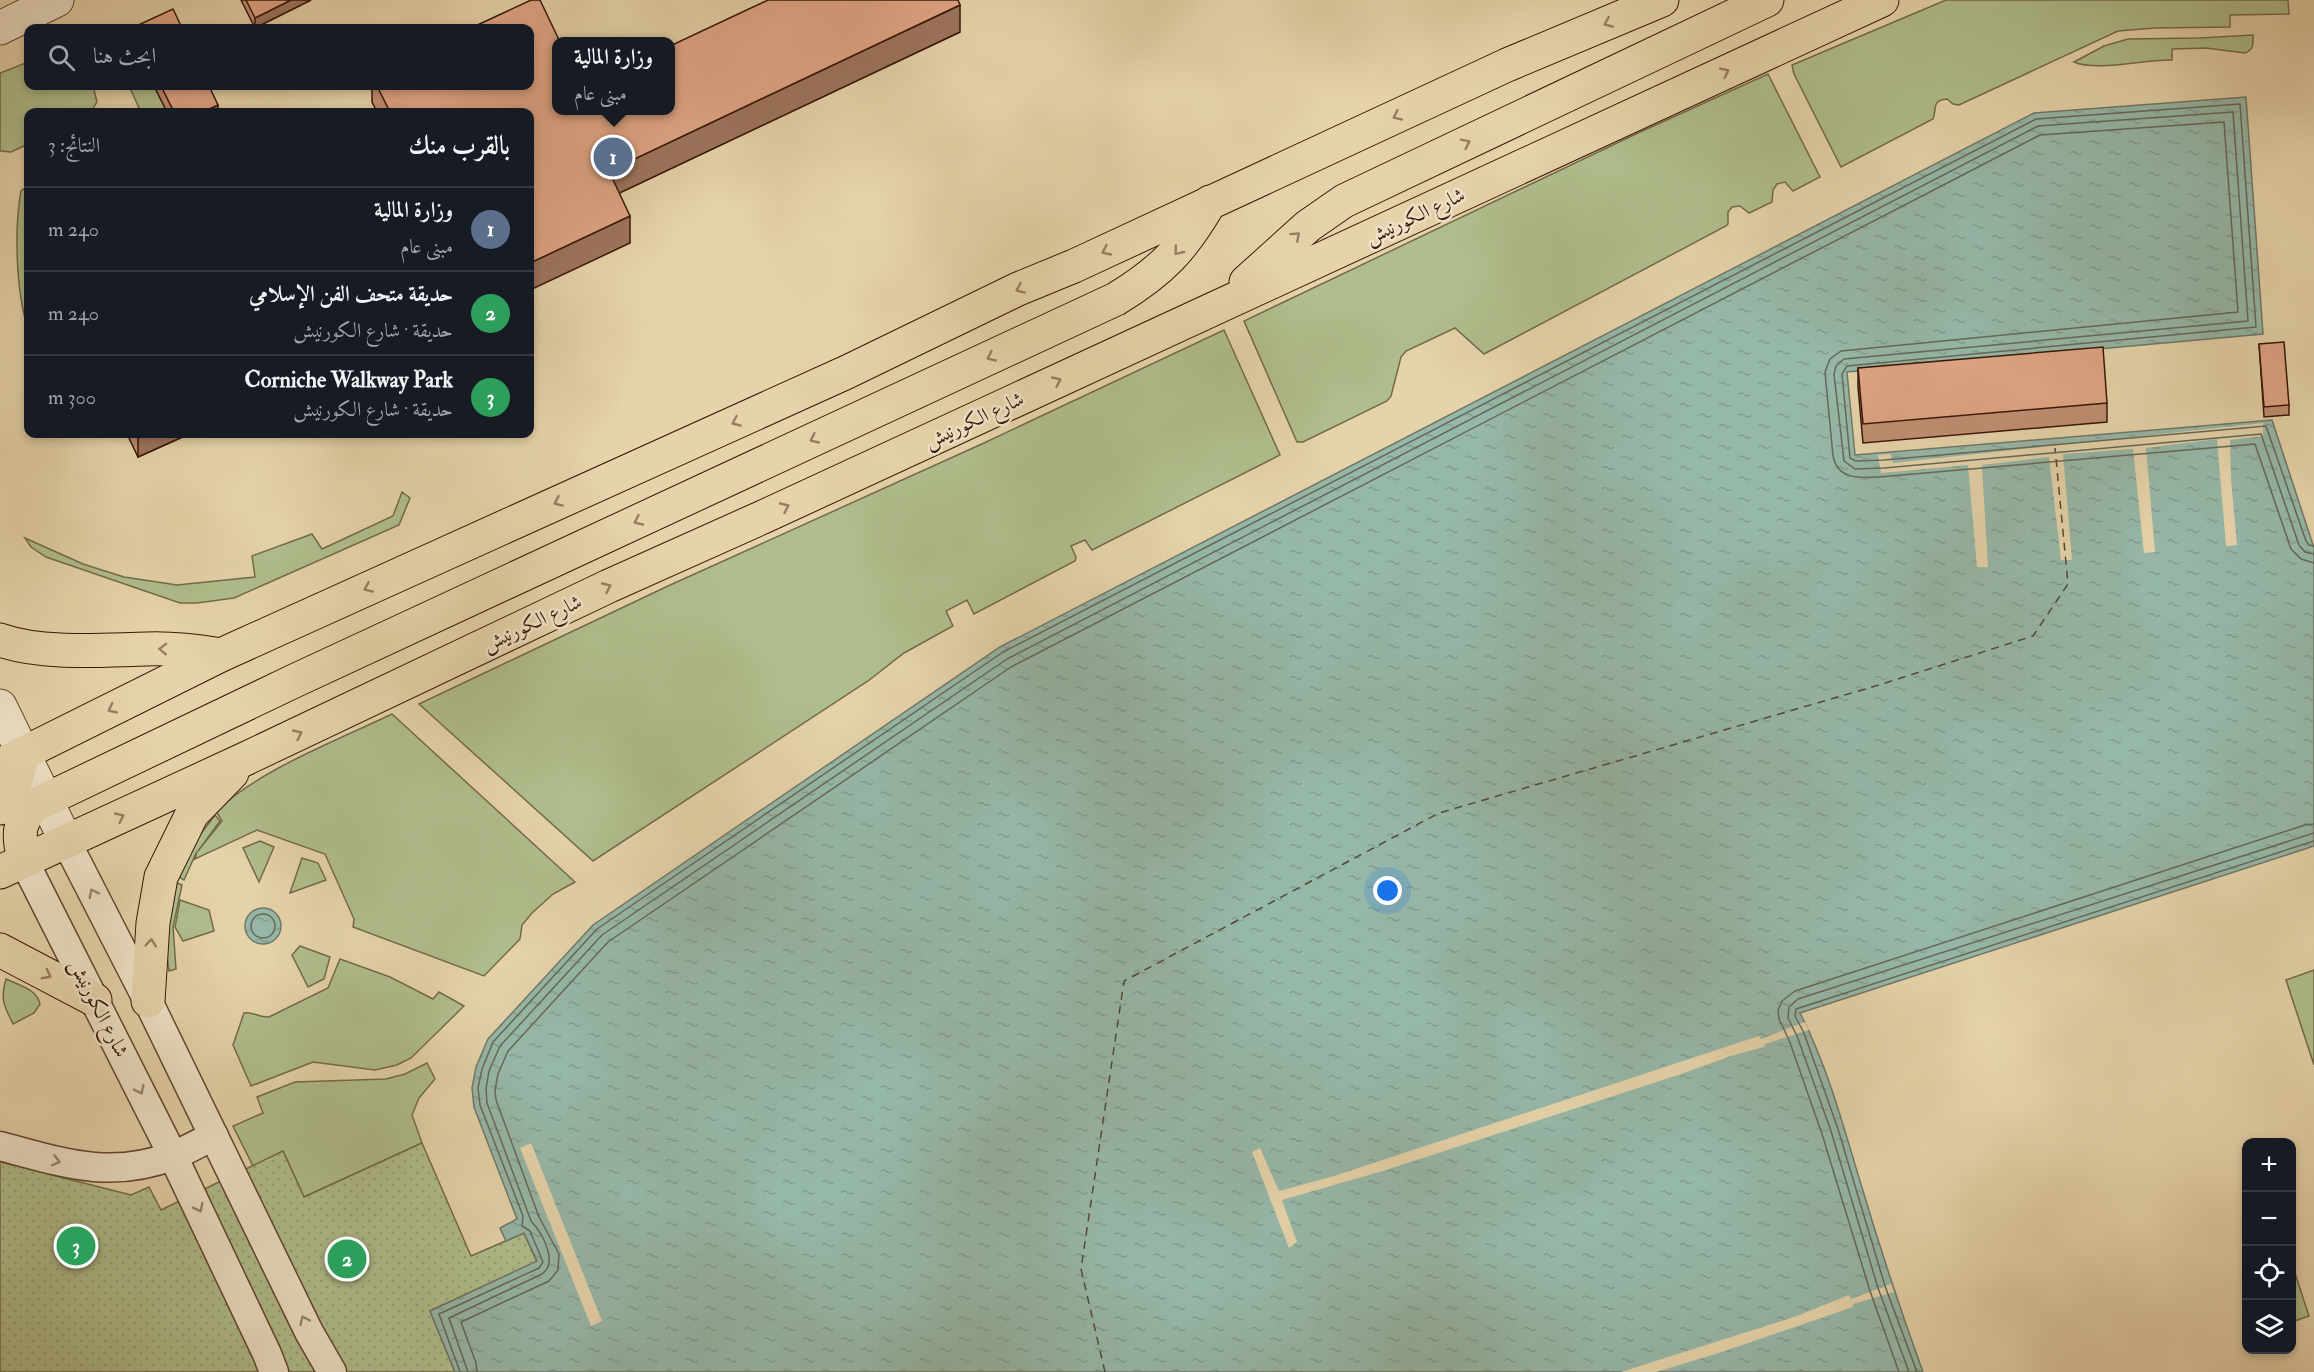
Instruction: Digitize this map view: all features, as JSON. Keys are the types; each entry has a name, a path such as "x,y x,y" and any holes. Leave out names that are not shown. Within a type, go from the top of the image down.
{"highway":[{"path":"0,810 15,783 12,759 221,655 836,376 1018,289 1074,266 1507,65 1662,0"},
{"path":"1222,304 1308,226 1344,201 1767,0"},
{"name":"شارع الكورنيش","path":"12,867 609,586 1882,0"},
{"path":"12,867 21,825 31,809 46,800 292,681 1116,299 1146,281 1171,259 1193,232 1210,202"},
{"path":"0,640 19,646 44,648 179,649 221,655"},
{"path":"148,1001 153,923 161,877 192,814 245,759"},
{"path":"0,950 95,1000"}],"street":[{"path":"0,27 57,0"},
{"path":"0,706 12,759 46,800 148,1001 309,1332 332,1372"},
{"name":"شارع الكورنيش","path":"0,810 12,867 95,1000 235,1284 274,1372"},
{"path":"0,1146 60,1162 108,1169 143,1165 173,1156 213,1136"}],"green space":[{"path":"1946,0 2288,0 2289,14 2230,15 2230,27 2118,31 1959,105 1947,99 1939,101 1933,119 1841,167 1794,74 1792,65"},
{"path":"2253,35 2253,44 2245,53 2206,48 2172,49 2172,60 2095,66 2074,62 2104,46 2128,39"},
{"path":"24,64 24,90 94,90 97,102 93,108 24,108 24,146 11,152 0,151 0,73"},
{"path":"1768,74 1820,177 1793,191 1785,182 1777,184 1773,190 1772,202 1749,213 1740,206 1732,207 1728,212 1726,226 1484,354 1455,328 1406,351 1401,357 1391,396 1387,401 1303,442 1297,442 1244,321 1638,133"},
{"path":"131,90 156,90 165,108 139,108"},
{"path":"24,189 24,314 17,242 21,191"},
{"path":"1224,330 1280,455 1092,550 1085,540 1071,546 1076,557 1075,561 974,614 967,600 946,611 953,626 904,653 868,681 593,861 419,704 668,586 984,443"},
{"path":"402,492 410,498 399,525 234,598 197,603 180,603 46,557 31,547 25,538 83,564 124,577 177,585 255,577 252,556 312,534 322,549 393,516"},
{"path":"392,714 575,882 553,894 532,913 522,925 520,939 484,976 353,927 354,919 325,854 257,830 195,859 197,851 184,880 177,876 193,844 215,815 220,821 198,851 222,821 216,811 234,796 300,757"},
{"path":"260,841 274,847 259,882 243,848"},
{"path":"302,858 318,863 326,880 290,893"},
{"path":"175,882 182,885 173,927 176,969 169,971 166,947"},
{"path":"180,900 209,910 214,931 183,941 175,927"},
{"path":"300,946 330,957 324,979 308,987 292,955"},
{"path":"340,959 390,977 433,999 439,992 464,1006 411,1058 397,1065 375,1070 313,1062 251,1086 233,1045 244,1013 269,1017 328,988"},
{"path":"2314,970 2314,1065 2286,980"},
{"path":"6,979 31,991 40,1004 34,1013 13,1024 4,1002 3,992"},
{"path":"427,1063 435,1079 419,1098 412,1115 422,1143 304,1197 283,1151 253,1166 233,1126 263,1113 257,1097 295,1082 386,1079 405,1074"},
{"path":"422,1143 471,1256 524,1233 537,1262 430,1311 455,1372 0,1372 0,1162 131,1195 149,1187 161,1210 283,1151 304,1197"},
{"path":"2296,1276 2309,1316 2296,1321"}],"water":[{"path":"2246,97 2263,334 1847,372 1855,455 2272,420 2314,548 2314,846 1800,1013 1834,1096 1882,1253 1923,1372 455,1372 430,1311 537,1261 524,1233 506,1241 500,1228 517,1219 474,1107 472,1088 476,1067 488,1039 593,925 1000,647 2034,113"},
{"path":"263,908 276,913 281,926 276,939 263,944 250,939 245,926 250,913"}],"pier":[{"path":"2263,423 2263,436 2230,440 2237,545 2226,546 2217,439 2146,448 2155,552 2144,553 2133,449 2063,454 2072,560 2061,560 2049,457 1982,465 1988,567 1977,567 1968,465 1881,473 1878,455 1890,454 1893,463"},
{"path":"1805,1022 1809,1030 1765,1044 1764,1047 1386,1170 1282,1200 1297,1242 1289,1248 1252,1152 1260,1148 1279,1191 1334,1176 1759,1036 1761,1039"},
{"path":"531,1143 602,1321 591,1326 520,1148"},
{"path":"1891,1284 1894,1292 1853,1304 1853,1307 1722,1352 1656,1372 1621,1372 1797,1316 1849,1295 1851,1299"}],"building":[{"path":"246,0 291,0 255,18"},
{"path":"531,0 540,0 558,37 552,37 552,115 675,115 675,44 768,0 958,0 960,5 609,171 630,216 534,261 534,108 388,108 379,90 534,90 534,24 480,24"},
{"path":"173,9 180,24 140,24"},
{"path":"163,90 211,90 218,105 212,108 172,108"},
{"path":"2284,342 2289,405 2264,407 2259,344"},
{"path":"2103,347 2107,403 1863,424 1858,368"}],"ferry route":[{"path":"1105,1372 1081,1269 1124,981 1439,813 1879,685 2033,636 2068,584 2055,448"}],"place":[{"name":"وزارة المالية","path":"613,157"},
{"name":"Corniche Walkway Park","path":"76,1246"},
{"name":"حديقة متحف الفن الإسلامي","path":"347,1259"}]}
